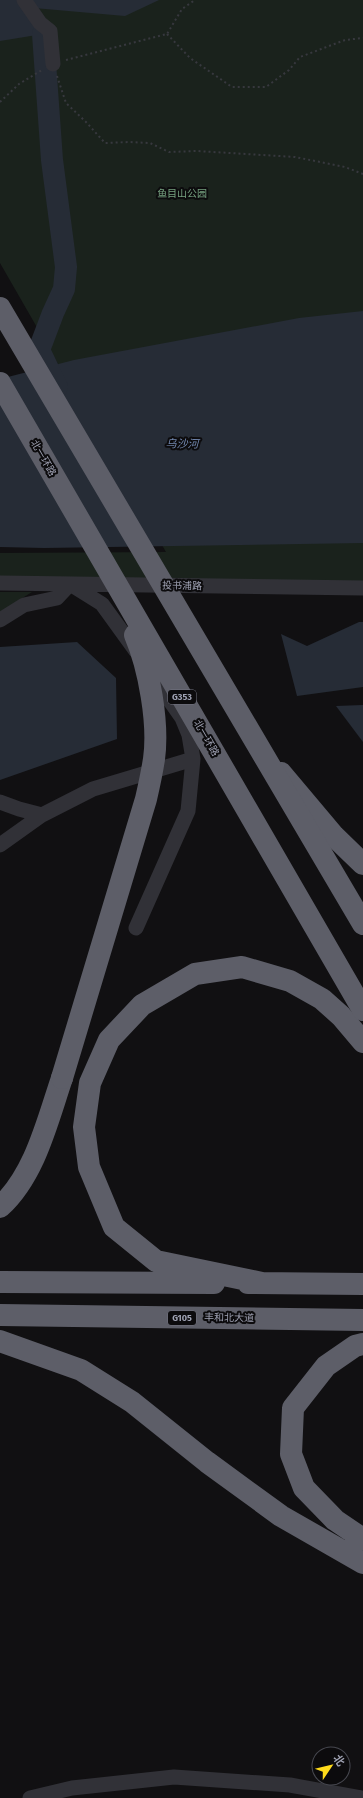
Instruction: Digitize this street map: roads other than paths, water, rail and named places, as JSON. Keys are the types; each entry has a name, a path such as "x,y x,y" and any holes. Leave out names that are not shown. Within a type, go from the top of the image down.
{"highway":[{"path":"0,308 363,924"},
{"name":"北一环路","path":"0,383 363,1010"},
{"path":"0,1207 22,1179 38,1146 62,1078 146,798 154,758 155,726 147,670 135,636 48,487 22,420"},
{"path":"261,749 334,836 363,864"},
{"path":"262,1283 156,1261 114,1227 89,1168 84,1127 90,1083 109,1040 142,1005 195,974 242,967 283,979 305,988 322,999 341,1016 363,1042"},
{"path":"0,1282 363,1284"},
{"name":"丰和北大道","path":"0,1315 363,1320"},
{"path":"0,1341 81,1370 132,1402 207,1462 281,1516 363,1563"},
{"path":"363,1344 355,1346 326,1366 293,1408 291,1454 304,1488 335,1520 363,1539"}],"street":[{"path":"24,0 40,23 50,32 53,64"},
{"name":"投书浦路","path":"0,583 363,588"},
{"path":"0,620 24,605 57,598 70,584 102,604 182,718 189,735 193,759 188,811 136,928"},
{"path":"0,845 42,814 93,790 193,759"},
{"path":"0,802 19,809 42,814"},
{"path":"30,1798 72,1788 174,1777 290,1785 361,1798"}],"water":[{"path":"0,0 20,0 43,34 0,41"},
{"path":"28,0 159,0 125,16 34,8"},
{"name":"乌沙河","path":"363,311 363,543 44,548 0,547 0,379 74,360 299,318"},
{"path":"359,622 363,622 363,687 297,696 281,634 307,646"},
{"path":"77,642 116,678 117,739 0,780 0,647"},
{"path":"363,705 363,742 336,706"}],"waterway":[{"path":"43,34 52,160 66,267 64,289 39,350 57,387"}],"park label":[{"name":"鱼目山公园","path":"182,194"}]}
